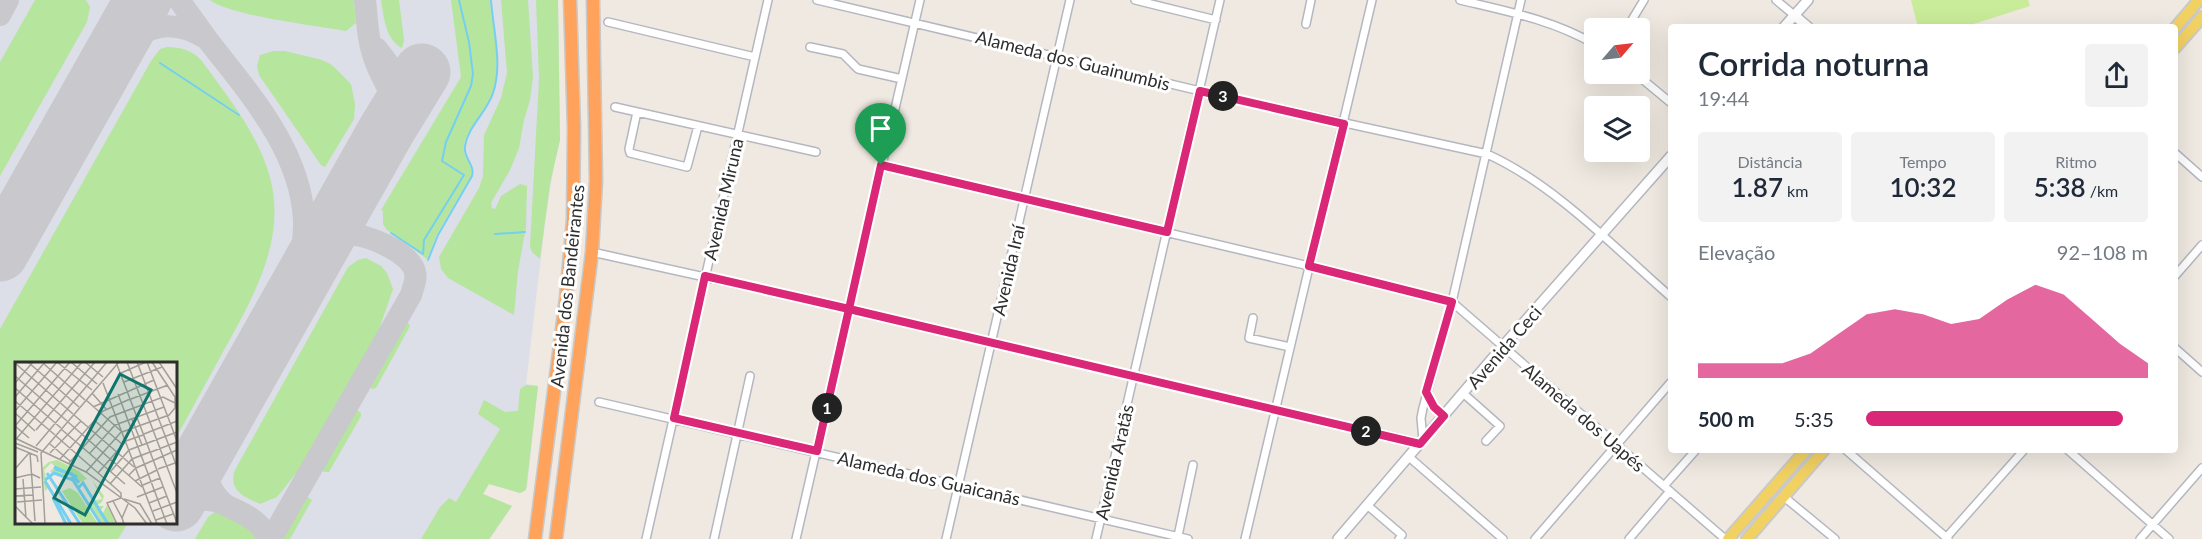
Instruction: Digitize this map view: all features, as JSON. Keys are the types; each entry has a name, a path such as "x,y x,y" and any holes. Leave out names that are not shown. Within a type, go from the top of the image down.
{"highway":[{"name":"Avenida dos Bandeirantes","path":"535,539 565,307 573,220 574,128 570,0"},
{"name":"Avenida dos Bandeirantes","path":"556,539 592,252 596,181 593,0"}],"main road":[{"path":"2178,24 2199,0"},
{"path":"2178,45 2202,17"},
{"path":"1726,539 1803,453"},
{"path":"1747,539 1821,453"}],"street":[{"name":"Avenida Miruna","path":"646,539 768,0"},
{"name":"Alameda dos Guainumbis","path":"817,0 1200,91 1487,154 1537,182 1668,294"},
{"path":"796,539 920,0"},
{"name":"Avenida Iraí","path":"945,539 1070,0"},
{"path":"1135,0 1216,20"},
{"name":"Avenida Aratãs","path":"1096,539 1220,0"},
{"path":"1306,24 1311,0"},
{"path":"1245,539 1372,0"},
{"path":"1460,0 1561,27 1584,39"},
{"path":"592,252 705,276 1422,442 1421,418 1426,392 1452,302 1521,0"},
{"path":"1633,18 1644,0"},
{"path":"1776,0 1804,24"},
{"path":"1786,24 1808,0"},
{"path":"608,22 756,57"},
{"path":"810,47 843,54 858,69 902,79"},
{"path":"1648,84 1668,101"},
{"path":"615,107 816,152"},
{"path":"637,112 629,149 632,154 688,166 698,126"},
{"path":"2178,156 2202,177"},
{"name":"Avenida Ceci","path":"1338,539 1503,346 1668,159"},
{"name":"Alameda dos Uapés","path":"881,165 1452,302 1726,539"},
{"path":"2178,273 2202,245"},
{"path":"1253,318 1249,338 1290,347"},
{"path":"2178,351 2202,372"},
{"path":"714,539 750,376"},
{"path":"1535,539 1668,385"},
{"path":"1426,392 1434,407 1444,416"},
{"path":"1464,394 1500,426 1486,441"},
{"name":"Alameda dos Guaicanãs","path":"599,402 1188,539"},
{"path":"1629,539 1694,453"},
{"path":"1849,453 1946,538 2021,453"},
{"path":"2071,453 2169,539"},
{"path":"1409,457 1503,539"},
{"path":"1178,537 1193,465"},
{"path":"2140,539 2202,468"},
{"path":"1784,496 1835,539"},
{"path":"1367,505 1402,535 1399,539"}],"shaded area":[{"path":"0,0 558,0 560,140 545,223 526,384 538,386 527,488 520,493 489,484 483,494 512,506 490,539 0,539"}],"green space":[{"path":"35,0 86,0 90,7 87,22 0,176 0,62"},
{"path":"210,0 354,0 356,23 346,31 253,15"},
{"path":"381,0 399,0 404,40 402,48 396,44 389,33"},
{"path":"451,0 490,0 497,59 496,82 493,93 469,132 464,146 471,168 471,176 437,234 427,259 387,230 383,224 383,211 381,210 461,77"},
{"path":"501,0 528,0 533,77 519,148 510,170 491,203 492,208 495,209 501,196 520,184 527,186 526,227 518,271 514,315 448,278 441,269 439,257 479,188 483,176 484,135 501,98 507,73"},
{"path":"536,0 558,0 560,140 550,184 540,259 532,252 530,246 539,79"},
{"path":"1911,0 2028,0 2030,6 1973,24 1917,24"},
{"path":"167,47 186,50 201,60 237,110 260,151 273,190 272,238 266,261 248,306 177,436 177,362 15,362 15,524 127,524 118,539 0,539 0,329 151,61 160,49"},
{"path":"285,51 322,60 332,65 351,84 355,104 354,119 325,167 321,165 259,75 257,66 260,55"},
{"path":"366,258 381,266 387,273 393,289 375,341 350,389 306,461 277,497 260,504 243,495 236,488 233,477 235,470 348,267"},
{"path":"404,322 410,326 376,388 372,389 368,381 399,325"},
{"path":"526,385 538,386 526,490 520,493 489,484 483,494 512,506 489,539 421,539 440,507 449,498 456,502 500,429 478,414 484,400 505,412 518,411 520,389"},
{"path":"356,409 361,416 329,472 324,472 321,468 323,462 352,410"},
{"path":"306,496 312,500 290,539 277,539 300,498"},
{"path":"218,510 243,520 253,529 259,539 195,539 208,517"}],"waterway":[{"path":"391,233 423,254 424,240 464,175 442,161 446,142 471,86 473,74 469,42 459,0"},
{"path":"428,260 438,235 472,176 472,168 465,146 474,125 490,100 496,82 497,47 491,0"},
{"path":"160,63 239,115"},
{"path":"495,234 525,232"}],"taxiway":[{"path":"0,15 8,0"},
{"path":"122,38 128,15 127,0"},
{"path":"115,49 138,35 160,27 182,28 207,39 179,0"},
{"path":"365,0 370,45 390,96 390,116 386,131"},
{"path":"207,39 255,101 282,145 293,169 300,193 304,230 300,263 288,305"},
{"path":"377,49 391,67 417,82"},
{"path":"271,539 411,295 415,281 412,265 405,258 397,251 366,237 349,235 340,238 317,254"},
{"path":"177,508 199,500 211,500 224,504 213,491 207,478 205,464 207,448"},
{"path":"224,504 256,522 264,532 266,539"}],"runway":[{"path":"0,253 143,0"},
{"path":"177,501 386,131 422,72"}],"route":[{"path":"881,165 849,309 705,276 674,418 737,435 817,451 849,309 1420,444 1444,416 1434,407 1426,392 1452,302 1309,266 1344,124 1200,91 1167,232 881,165"}]}
